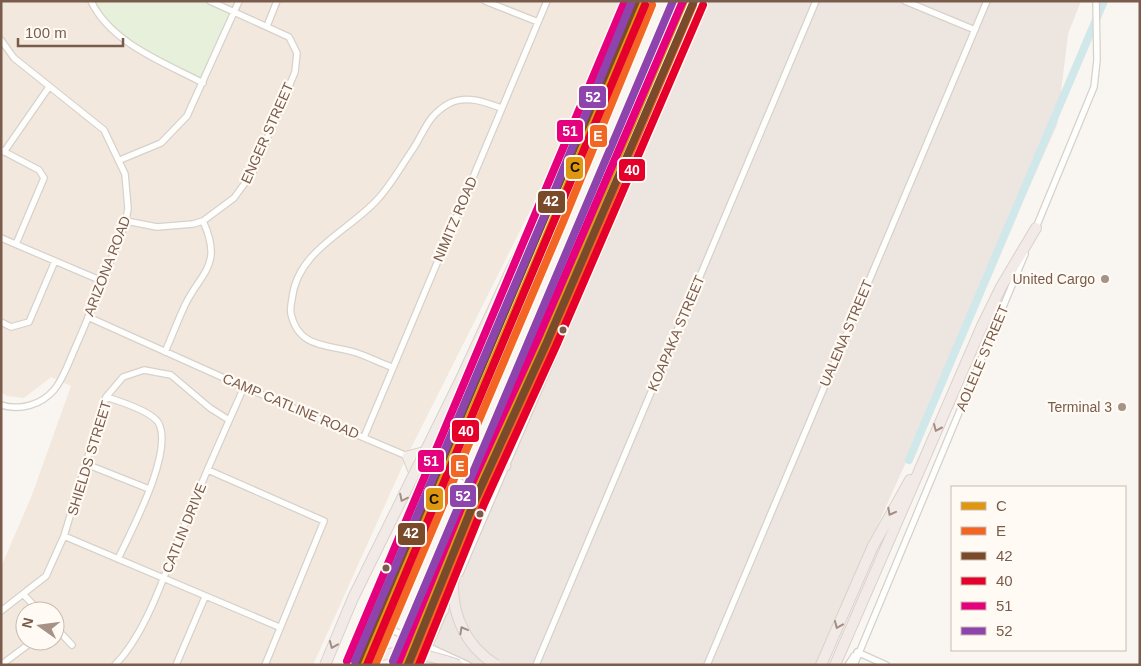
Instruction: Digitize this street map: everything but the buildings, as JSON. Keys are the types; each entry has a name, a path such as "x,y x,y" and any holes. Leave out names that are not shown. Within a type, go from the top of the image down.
{"highway":[{"path":"364,665 554,218 643,1"},
{"path":"402,665 684,1"},
{"path":"496,665 475,648 459,623 453,595 455,572 608,206 690,1"},
{"path":"325,665 353,598 459,383 514,264 617,62"},
{"path":"835,665 982,326 1001,287 1036,228"},
{"path":"821,665 881,530 925,456"},
{"path":"358,665 379,655 410,653 430,655 458,665"}],"main road":[{"path":"358,665 374,622 440,471 636,1"},
{"path":"408,665 479,490 547,342 694,1"},
{"path":"681,32 700,12"},
{"path":"587,250 604,237"},
{"path":"547,342 550,362"},
{"path":"423,509 420,488 407,456 430,450 444,442 457,430"},
{"path":"485,478 506,466"},
{"path":"424,625 444,610"}],"street":[{"path":"91,1 105,24 123,38 203,83"},
{"name":"ENGER STREET","path":"126,221 164,227 203,221 234,198 249,179 296,67 297,53 292,40 267,26 210,1"},
{"path":"120,160 151,148 168,137 187,116 239,1"},
{"path":"267,26 277,1"},
{"path":"485,1 538,22"},
{"name":"NIMITZ ROAD","path":"364,438 392,367 547,1"},
{"path":"421,665 604,237 668,94 706,1"},
{"name":"KOAPAKA STREET","path":"536,665 816,1"},
{"path":"905,1 975,30"},
{"name":"UALENA STREET","path":"707,665 987,1"},
{"name":"AOLELE STREET","path":"854,665 857,652 1092,94 1097,71 1096,1"},
{"name":"ARIZONA ROAD","path":"1,40 14,58 104,130 120,160 127,186 128,208 126,221 88,317 62,377 53,392 31,405 14,408 1,405"},
{"path":"16,244 42,187 44,178 39,170 3,151 49,87"},
{"path":"392,367 356,352 318,346 297,331 290,313 293,289 303,269 324,242 376,201 412,151 427,120 446,106 462,100 478,100 501,108"},
{"path":"165,352 185,305 209,268 210,242 203,221"},
{"path":"1,238 102,281"},
{"path":"1,322 11,327 29,322 55,261"},
{"name":"CAMP CATLINE ROAD","path":"88,317 244,387 407,456 492,498"},
{"name":"SHIELDS STREET","path":"1,611 46,576 64,536 106,397 123,376 144,370 171,375 210,408 230,420"},
{"name":"CATLIN DRIVE","path":"115,665 129,650 163,579 244,387"},
{"path":"106,397 140,410 157,422 162,440 161,460 118,559"},
{"path":"86,464 149,489"},
{"path":"208,470 324,521 265,665"},
{"path":"64,536 279,627"},
{"path":"23,594 30,601"},
{"path":"176,665 205,597"},
{"path":"374,622 468,665"},
{"path":"65,638 72,645"},
{"path":"1,665 20,651"},
{"path":"857,652 886,665"},
{"name":"AOLELE STREET","path":"848,665 857,652"}],"shaded area":[{"path":"1,1 626,1 542,187 407,456 313,665 1,665 1,567 32,495 71,386 51,377 24,398 7,396 1,392"},
{"path":"700,1 1081,1 1068,34 1057,125 815,665 411,665"}],"green space":[{"path":"91,1 210,1 234,12 203,83 123,39"}],"waterway":[{"path":"909,460 1104,1"}],"transit line":[{"name":"51","path":"347,661 625,1"},
{"name":"52","path":"355,661 545,214 632,1"},
{"name":"42","path":"356,665 636,1"},
{"name":"C","path":"364,665 554,218 643,1"},
{"name":"52","path":"393,661 673,1"},
{"name":"51","path":"399,661 466,496 538,338 683,1"},
{"name":"C","path":"402,665 684,1"},
{"name":"42","path":"408,665 475,500 547,342 694,1"},
{"name":"40","path":"367,665 645,5"},
{"name":"E","path":"375,665 563,222 652,5"},
{"name":"E","path":"413,665 693,5"},
{"name":"40","path":"419,665 484,504 556,346 703,5"}],"place":[{"name":"United Cargo","path":"1105,279"},
{"name":"Terminal 3","path":"1122,407"}]}
